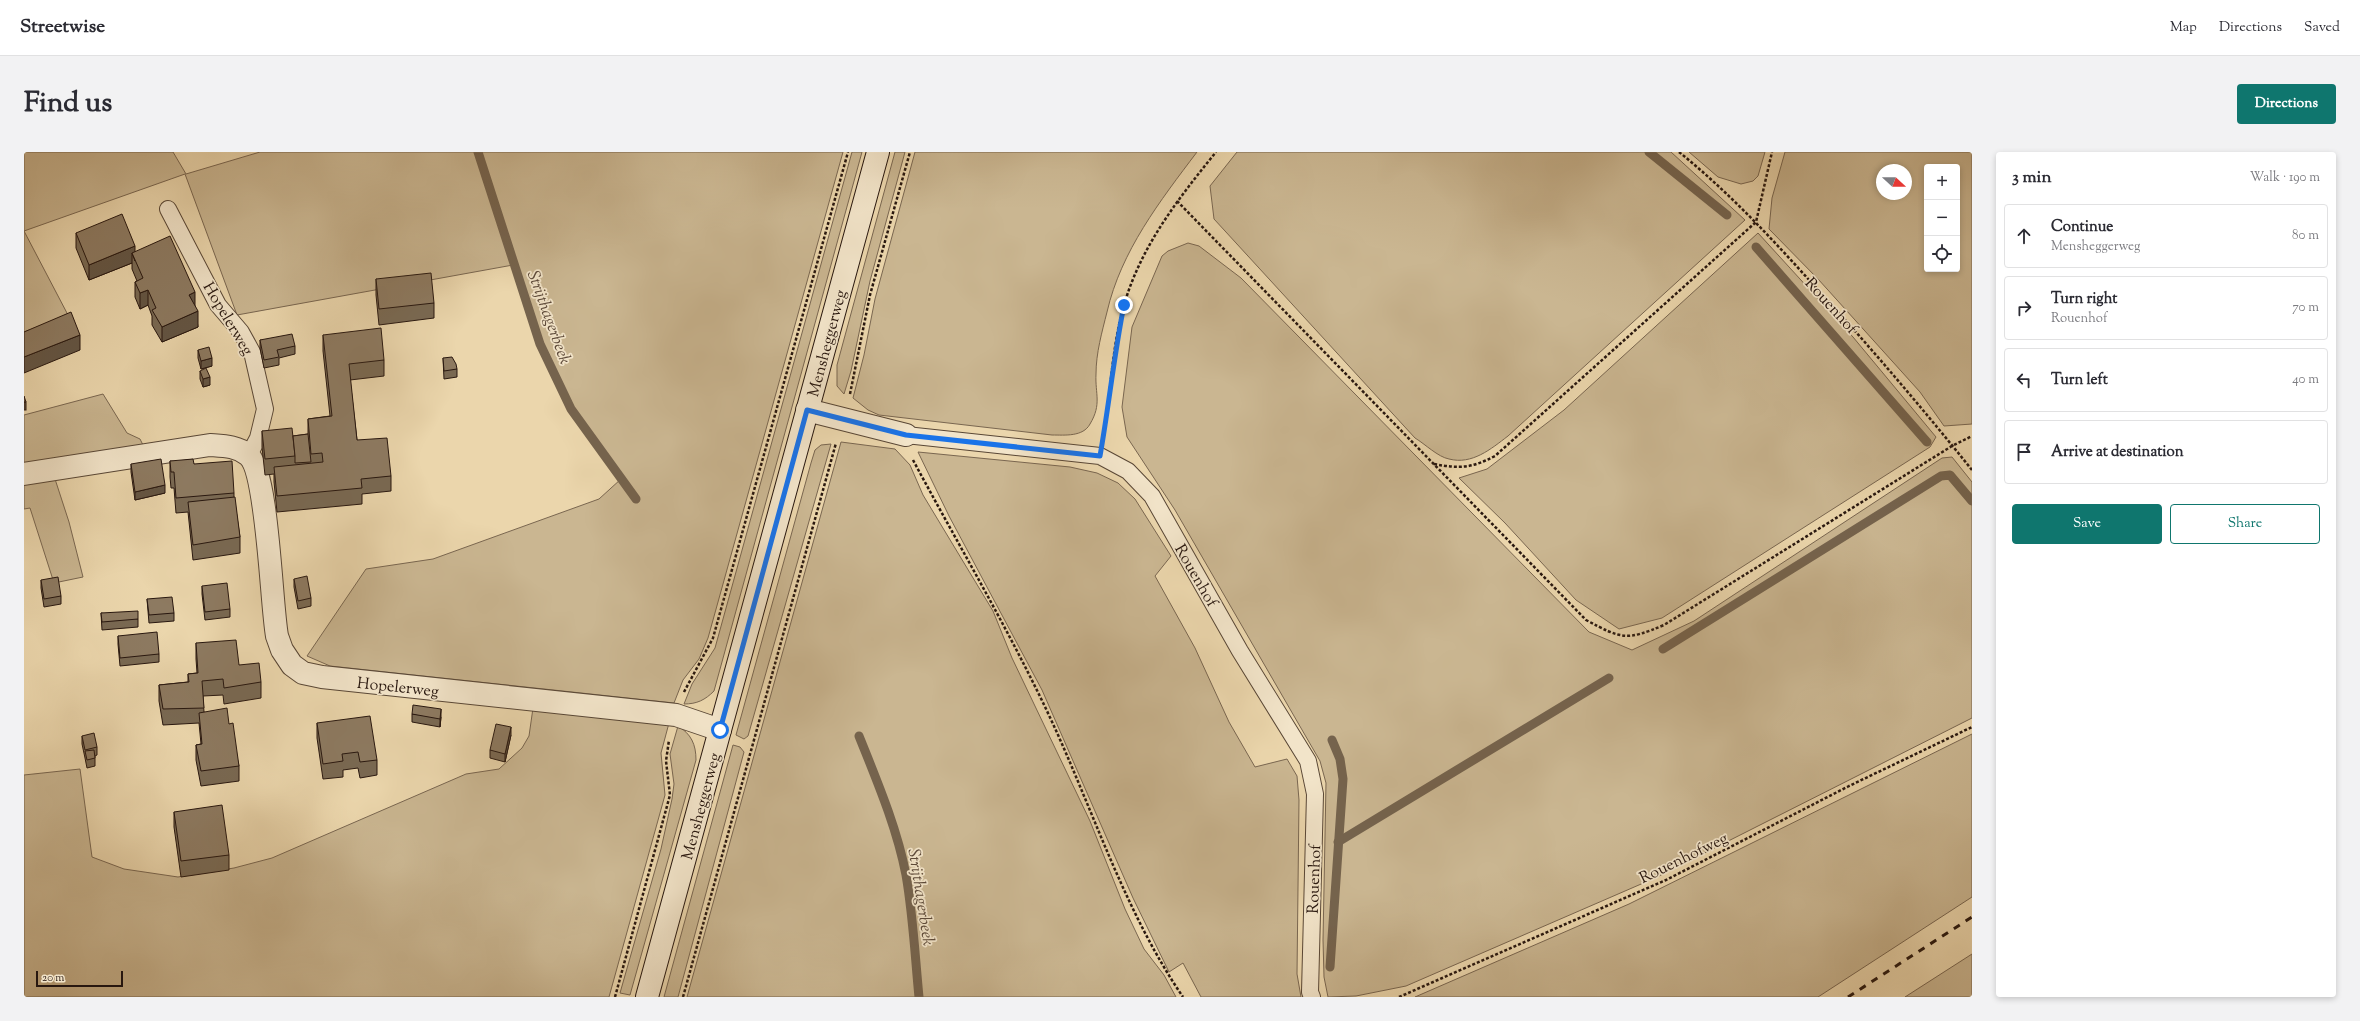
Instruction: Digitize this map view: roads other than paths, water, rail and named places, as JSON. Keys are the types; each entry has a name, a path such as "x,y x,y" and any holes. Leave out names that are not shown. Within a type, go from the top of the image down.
{"street":[{"name":"Mensheggerweg","path":"647,997 878,152"},
{"name":"Rouenhof","path":"807,410 906,435"},
{"path":"24,474 210,445 235,447 249,455"},
{"name":"Hopelerweg","path":"249,455 256,467 260,480 277,636 282,650 292,665 304,673 357,682 676,715 720,730"}],"lane":[{"name":"Hopelerweg","path":"168,209 218,305 241,332 252,352 265,409 258,438 249,455"},
{"name":"Rouenhof","path":"906,435 1100,456 1128,471 1152,496 1240,651 1308,761 1315,794 1310,992 1312,997"}],"waterway":[{"name":"Strijthagerbeek","path":"478,152 540,344 571,409 636,499"},
{"path":"1649,152 1727,215"},
{"path":"1756,247 1927,442"},
{"path":"1663,649 1941,476 1950,475 1972,501"},
{"path":"1338,842 1609,678"},
{"name":"Strijthagerbeek","path":"859,736 886,805 902,857 906,875 914,936 919,997"},
{"path":"1330,967 1343,779 1340,759 1332,740"}],"railway":[{"path":"1848,997 1972,917"}]}
